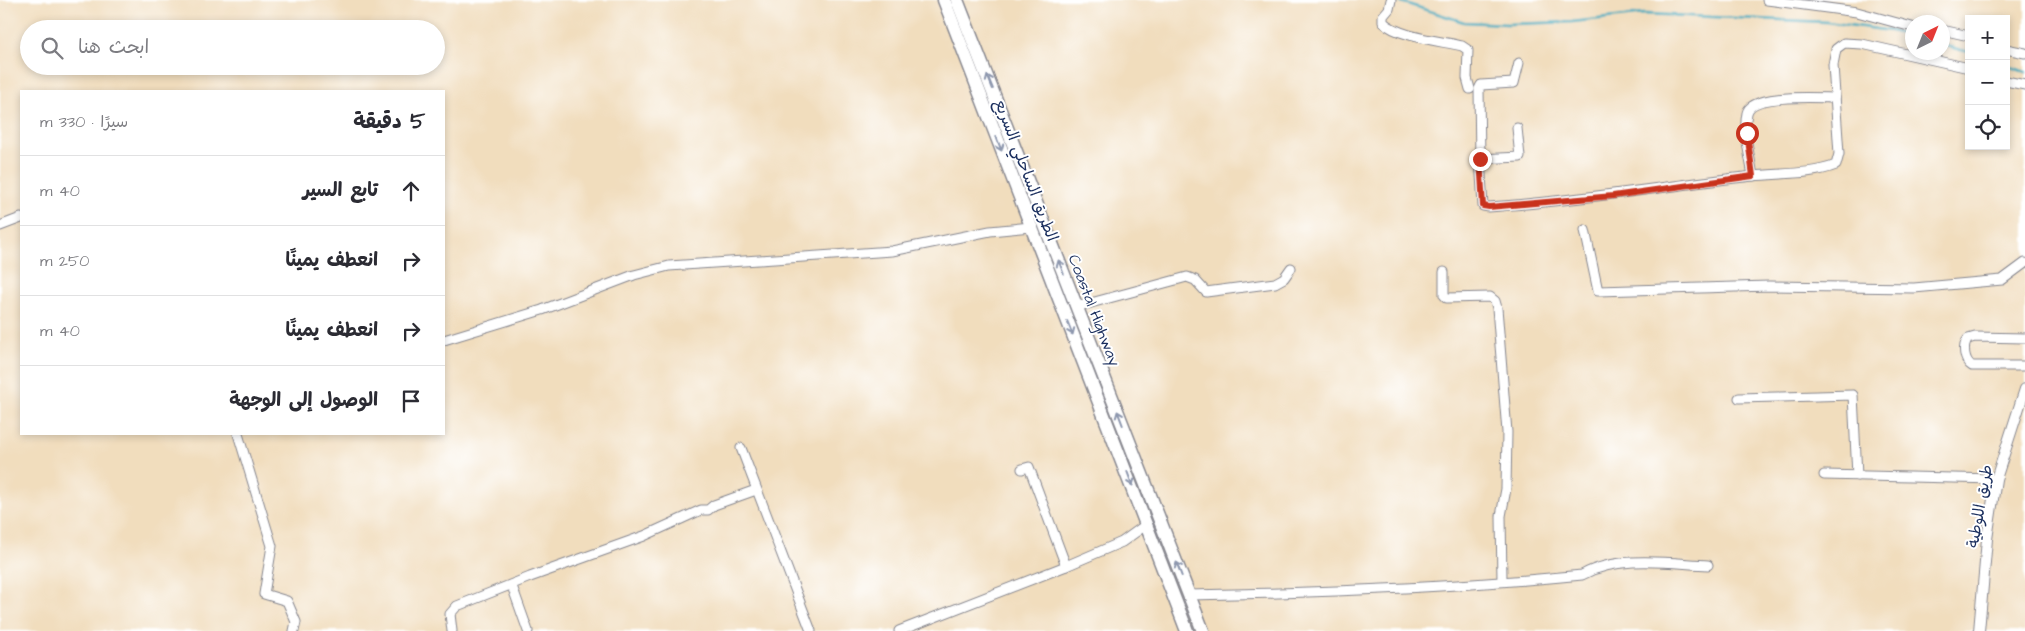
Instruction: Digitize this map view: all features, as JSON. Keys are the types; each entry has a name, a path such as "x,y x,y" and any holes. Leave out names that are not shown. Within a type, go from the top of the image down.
{"highway":[{"name":"الطريق الساحلي السريع","path":"944,0 1187,631"},
{"name":"Coastal Highway","path":"957,0 1203,631"}],"main road":[{"name":"طريق اللوطية","path":"1978,631 1987,539 1996,480 2025,389"}],"street":[{"path":"1391,0 1389,9 1383,16 1383,22 1388,27 1400,32 1462,46 1468,50 1467,78 1470,88"},
{"path":"1767,0 1857,12 1905,25"},
{"path":"1950,32 1965,35"},
{"path":"1518,63 1514,83 1481,85 1479,89 1483,206 1613,196 1753,176 1813,170 1836,165 1839,154 1833,65 1836,49 1844,43 1862,44 1965,67"},
{"path":"2010,50 2025,53"},
{"path":"2010,82 2025,85"},
{"path":"1753,176 1746,123 1750,107 1768,99 1835,98"},
{"path":"1480,159 1520,157 1517,128"},
{"path":"0,226 20,218"},
{"path":"445,340 542,310 634,275 670,266 892,251 990,231 1031,227"},
{"path":"1585,230 1598,291 1769,286 1914,288 2002,280 2025,263"},
{"path":"1076,307 1187,277 1195,280 1206,292 1275,283 1284,278 1291,268"},
{"path":"1444,272 1444,295 1447,298 1490,297 1495,301 1497,308 1507,432 1506,489 1501,516 1502,580"},
{"path":"2025,338 1975,337 1968,338 1965,343 1966,359 1972,366 2025,366"},
{"path":"1739,398 1853,395 1857,476"},
{"path":"238,435 272,546 264,594 287,602 296,622 294,631"},
{"path":"740,448 811,631"},
{"path":"1022,469 1029,467 1066,566"},
{"path":"1824,475 1996,480"},
{"path":"452,631 450,614 454,608 512,586 530,577 644,536 701,510 708,510 714,504 756,490"},
{"path":"900,631 1122,542 1147,524"},
{"path":"1189,595 1332,591 1582,575 1592,569 1652,562 1708,565"},
{"path":"512,586 528,631"}],"waterway":[{"path":"1395,0 1464,22 1507,24 1572,22 1644,14 1827,22 1891,31 1905,35"},
{"path":"1950,47 1965,51"},
{"path":"2010,66 2025,72"}],"route":[{"path":"1480,159 1483,206 1542,203 1613,196 1753,176 1747,133"}]}
